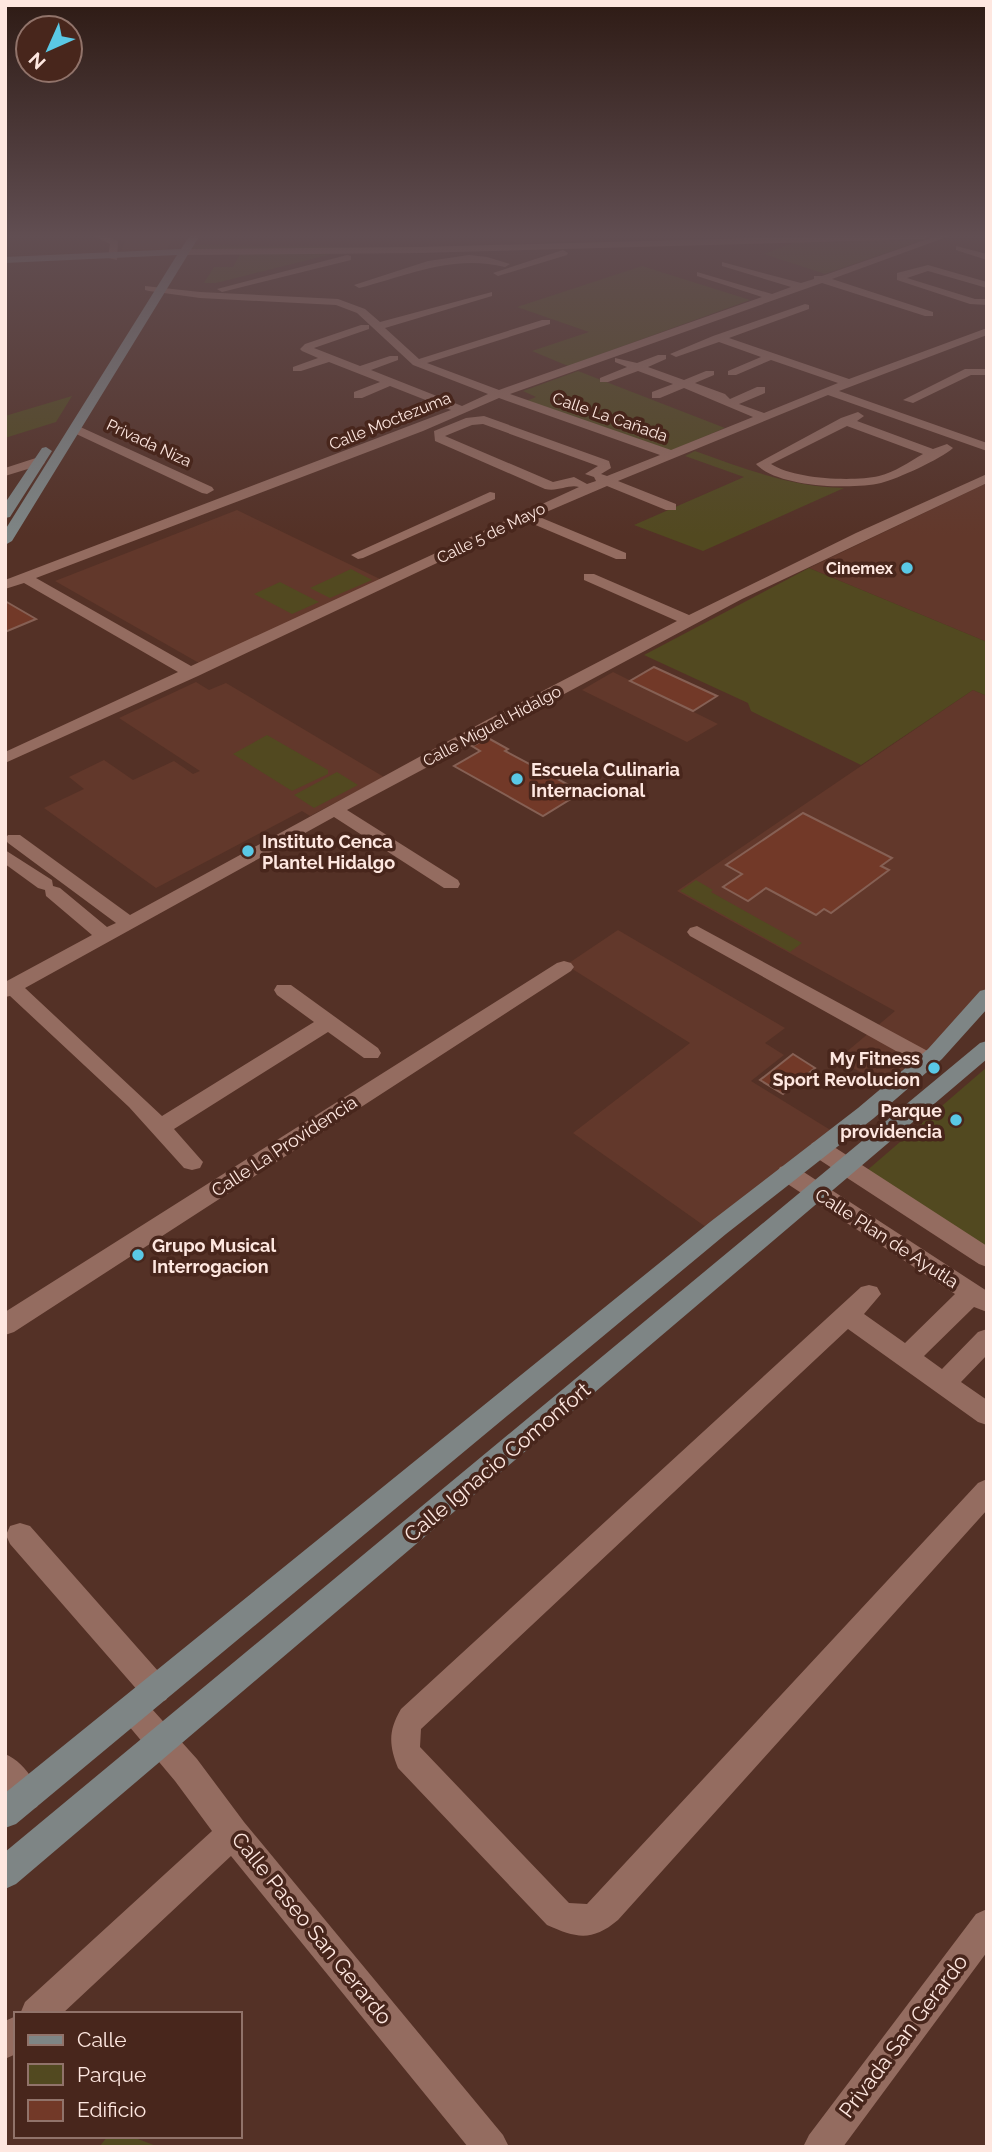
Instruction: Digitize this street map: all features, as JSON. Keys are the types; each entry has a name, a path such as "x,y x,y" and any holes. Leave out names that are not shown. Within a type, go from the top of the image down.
{"street":[{"path":"5,514 122,335"},
{"path":"5,541 76,429 128,335"},
{"path":"342,335 306,349 462,410"},
{"name":"Calle La Cañada","path":"389,335 417,363 497,395 672,455"},
{"path":"417,363 504,335"},
{"name":"Calle Moctezuma","path":"5,586 497,395 660,335"},
{"path":"676,354 724,335"},
{"name":"Calle 5 de Mayo","path":"5,758 607,480 761,418 834,384 975,335"},
{"path":"717,338 772,356 834,384 903,423 930,428 987,447"},
{"path":"940,349 987,365"},
{"path":"732,373 772,356"},
{"path":"604,380 662,357"},
{"path":"297,369 329,358"},
{"path":"361,370 394,358"},
{"path":"619,360 710,393 761,418"},
{"path":"888,437 903,423 912,405 969,372 987,372"},
{"path":"656,395 710,373"},
{"path":"358,394 390,382"},
{"path":"788,395 834,384 894,404 912,405 983,433"},
{"path":"422,394 446,385"},
{"path":"729,404 761,390"},
{"path":"710,393 710,400 714,403 761,418"},
{"path":"881,410 894,404"},
{"path":"69,413 85,413"},
{"path":"932,453 888,437 852,419 762,464 769,470 788,475 825,480 865,481 892,475 932,453 947,448"},
{"path":"589,488 574,481 558,487 550,486 439,438 438,435 470,421 484,420 601,463 605,468 592,474 671,507"},
{"name":"Privada Niza","path":"76,429 207,490"},
{"path":"5,472 39,461"},
{"name":"Calle Miguel Hidalgo","path":"9,989 335,810 690,621 793,568 987,478"},
{"path":"358,555 490,496"},
{"path":"526,516 621,556"},
{"path":"415,530 456,551"},
{"path":"589,577 690,621"},
{"path":"26,578 192,673"},
{"path":"335,810 451,884"},
{"path":"7,843 68,879 129,923"},
{"path":"7,843 49,888 106,936"},
{"path":"49,888 53,877 68,879"},
{"path":"697,932 928,1060"},
{"name":"Calle La Providencia","path":"5,1325 564,967"},
{"path":"9,989 137,1102 192,1162"},
{"path":"284,990 371,1053"},
{"path":"5,1769 16,1804 718,1228 928,1060 987,996"},
{"path":"159,1128 328,1022"},
{"name":"Calle Ignacio Comonfort","path":"5,1873 987,1048"},
{"path":"820,1149 987,1258"},
{"name":"Calle Plan de Ayutla","path":"788,1173 983,1300"},
{"path":"869,1294 411,1719 404,1730 403,1739 409,1756 558,1913 573,1922 585,1923 603,1910 621,1891 987,1491"},
{"path":"907,1357 983,1300"},
{"path":"847,1315 987,1414"},
{"path":"944,1383 987,1339"},
{"path":"20,1535 156,1690"},
{"name":"Calle Paseo San Gerardo","path":"133,1709 186,1770 233,1833 491,2147"},
{"path":"39,2012 233,1833"},
{"name":"Privada San Gerardo","path":"821,2147 987,1926"}],"shaded area":[{"path":"987,483 987,642 809,568"},
{"path":"237,510 382,580 199,663 55,581"},
{"path":"613,672 718,724 687,742 582,690"},
{"path":"196,682 209,690 226,683 384,777 310,816 302,811 156,888 44,808 84,789 69,777 104,760 133,780 174,761 193,774 200,771 119,718"},
{"path":"973,690 987,696 987,991 946,1039 720,1237 573,1133 690,1043 566,965 618,930 785,1028 765,1043 784,1055 751,1081 832,1131 885,1087 838,1059 895,1011 677,891"}],"green space":[{"path":"579,335 652,335 568,366 532,351"},
{"path":"578,371 725,428 670,451 526,401 536,397 523,391"},
{"path":"72,396 56,422 5,438 5,416"},
{"path":"695,451 787,481 844,488 703,551 634,525 744,477 685,456"},
{"path":"809,568 987,642 987,696 973,690 861,765 751,711 748,703 644,655"},
{"path":"351,569 372,580 330,598 310,588"},
{"path":"280,582 319,602 292,614 254,594"},
{"path":"267,735 328,770 328,774 292,791 233,754"},
{"path":"337,772 358,785 314,808 294,795"},
{"path":"696,880 713,890 711,892 802,943 790,952 680,891"},
{"name":"Parque providencia","path":"987,1067 987,1249 864,1173"},
{"path":"106,2138 135,2138 159,2147 99,2147"}],"building":[{"path":"5,601 36,619 5,632"},
{"path":"654,667 717,696 693,711 630,681"},
{"name":"Escuela Culinaria Internacional","path":"488,738 508,749 505,751 582,792 543,816 454,766 480,751 472,746"},
{"path":"803,813 892,858 881,866 889,870 831,913 824,909 816,915 766,888 748,901 723,887 742,874 726,865"},
{"path":"793,1054 815,1068 783,1094 760,1080"}],"place":[{"name":"Cinemex","path":"907,568"},
{"name":"Escuela Culinaria Internacional","path":"517,779"},
{"name":"Instituto Cenca Plantel Hidalgo","path":"248,851"},
{"name":"My Fitness Sport Revolucion","path":"934,1068"},
{"name":"Parque providencia","path":"956,1120"},
{"name":"Grupo Musical Interrogacion","path":"138,1255"}]}
